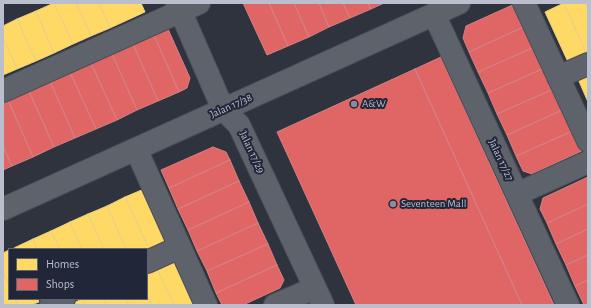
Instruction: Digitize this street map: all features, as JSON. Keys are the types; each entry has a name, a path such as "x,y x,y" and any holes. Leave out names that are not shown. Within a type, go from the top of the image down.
{"street":[{"name":"Jalan 17/38","path":"3,209 459,3"},
{"path":"524,3 588,141"},
{"path":"3,91 185,6"},
{"name":"Jalan 17/29","path":"185,6 223,109 239,125 319,296"},
{"name":"Jalan 17/27","path":"434,14 568,305"},
{"path":"558,77 588,64"},
{"path":"136,149 206,305"},
{"path":"517,194 588,162"},
{"path":"148,262 180,247"},
{"path":"275,305 319,296"},
{"path":"51,305 62,300"}],"building: Homes":[{"path":"54,3 73,44 54,53 36,11"},
{"path":"54,3 76,3 91,36 73,44"},
{"path":"76,3 99,3 110,28 91,36"},
{"path":"99,3 141,3 145,12 110,28"},
{"path":"564,3 586,53 568,62 545,12"},
{"path":"564,3 586,3 588,8 588,53 586,53"},
{"path":"36,11 54,53 36,61 17,19"},
{"path":"17,19 36,61 17,69 3,38 3,26"},
{"path":"3,38 17,69 3,75"},
{"path":"588,74 588,102 578,79"},
{"path":"421,90 454,163 332,218 300,145"},
{"path":"144,189 168,243 150,251 125,197"},
{"path":"125,197 150,251 148,252 148,248 126,248 107,206"},
{"path":"107,206 126,248 104,248 88,214"},
{"path":"88,214 104,248 82,248 70,222"},
{"path":"70,222 82,248 60,248 51,231"},
{"path":"51,231 60,248 37,248 33,239"},
{"path":"33,239 37,248 14,248"},
{"path":"8,250 8,283 3,272 3,253"},
{"path":"174,257 196,305 174,305 156,266"},
{"path":"156,266 174,305 152,305 148,297 148,270"},
{"path":"504,271 519,305 429,305"},
{"path":"3,272 8,283 8,300 16,300 18,305 3,305"},
{"path":"148,297 152,305 129,305 126,300 148,300"},
{"path":"16,300 38,300 39,302 31,305 18,305"},
{"path":"82,300 85,305 69,305"},
{"path":"82,300 104,300 107,305 85,305"},
{"path":"104,300 126,300 129,305 107,305"}],"building: Shops":[{"path":"243,3 269,3 288,46 267,55"},
{"path":"269,3 294,3 309,37 288,46"},
{"path":"294,3 319,3 329,27 309,37"},
{"path":"319,3 343,3 350,18 329,27"},
{"path":"343,3 368,3 371,9 350,18"},
{"path":"368,3 384,3 371,9"},
{"path":"517,3 530,24 469,52 463,38 466,26"},
{"path":"530,24 539,45 478,72 469,52"},
{"path":"168,29 190,78 187,88 179,92 154,35"},
{"path":"154,35 179,92 158,101 133,44"},
{"path":"133,44 158,101 137,110 112,54"},
{"path":"539,45 549,66 488,93 478,72"},
{"path":"112,54 137,110 117,120 91,63"},
{"path":"441,57 554,305 522,305 415,69"},
{"path":"91,63 117,120 96,129 70,72"},
{"path":"549,66 558,87 497,114 488,93"},
{"name":"Seventeen Mall","path":"415,69 522,305 356,305 277,132"},
{"path":"70,72 96,129 75,138 50,81"},
{"path":"50,81 75,138 54,147 29,91"},
{"path":"558,87 567,108 507,135 497,114"},
{"path":"29,91 54,147 33,157 8,100"},
{"path":"8,100 33,157 12,166 3,146 3,102"},
{"path":"567,108 577,129 516,156 507,135"},
{"path":"577,129 586,149 532,174 523,171 516,156"},
{"path":"3,146 12,166 3,170"},
{"path":"213,147 226,152 230,160 169,188 161,170"},
{"path":"230,160 239,181 178,209 169,188"},
{"path":"588,177 588,204 547,223 540,209 543,198"},
{"path":"239,181 249,202 188,230 178,209"},
{"path":"249,202 258,223 197,251 188,230"},
{"path":"588,204 588,229 556,244 547,223"},
{"path":"258,223 268,244 207,271 197,251"},
{"path":"588,229 588,255 566,265 556,244"},
{"path":"268,244 277,265 216,293 207,271"},
{"path":"588,255 588,280 575,286 566,265"},
{"path":"277,265 284,280 280,288 243,305 222,305 216,293"},
{"path":"588,280 588,305 584,305 575,286"}],"place":[{"name":"A&W","path":"354,104"},
{"name":"Seventeen Mall","path":"393,204"}]}
